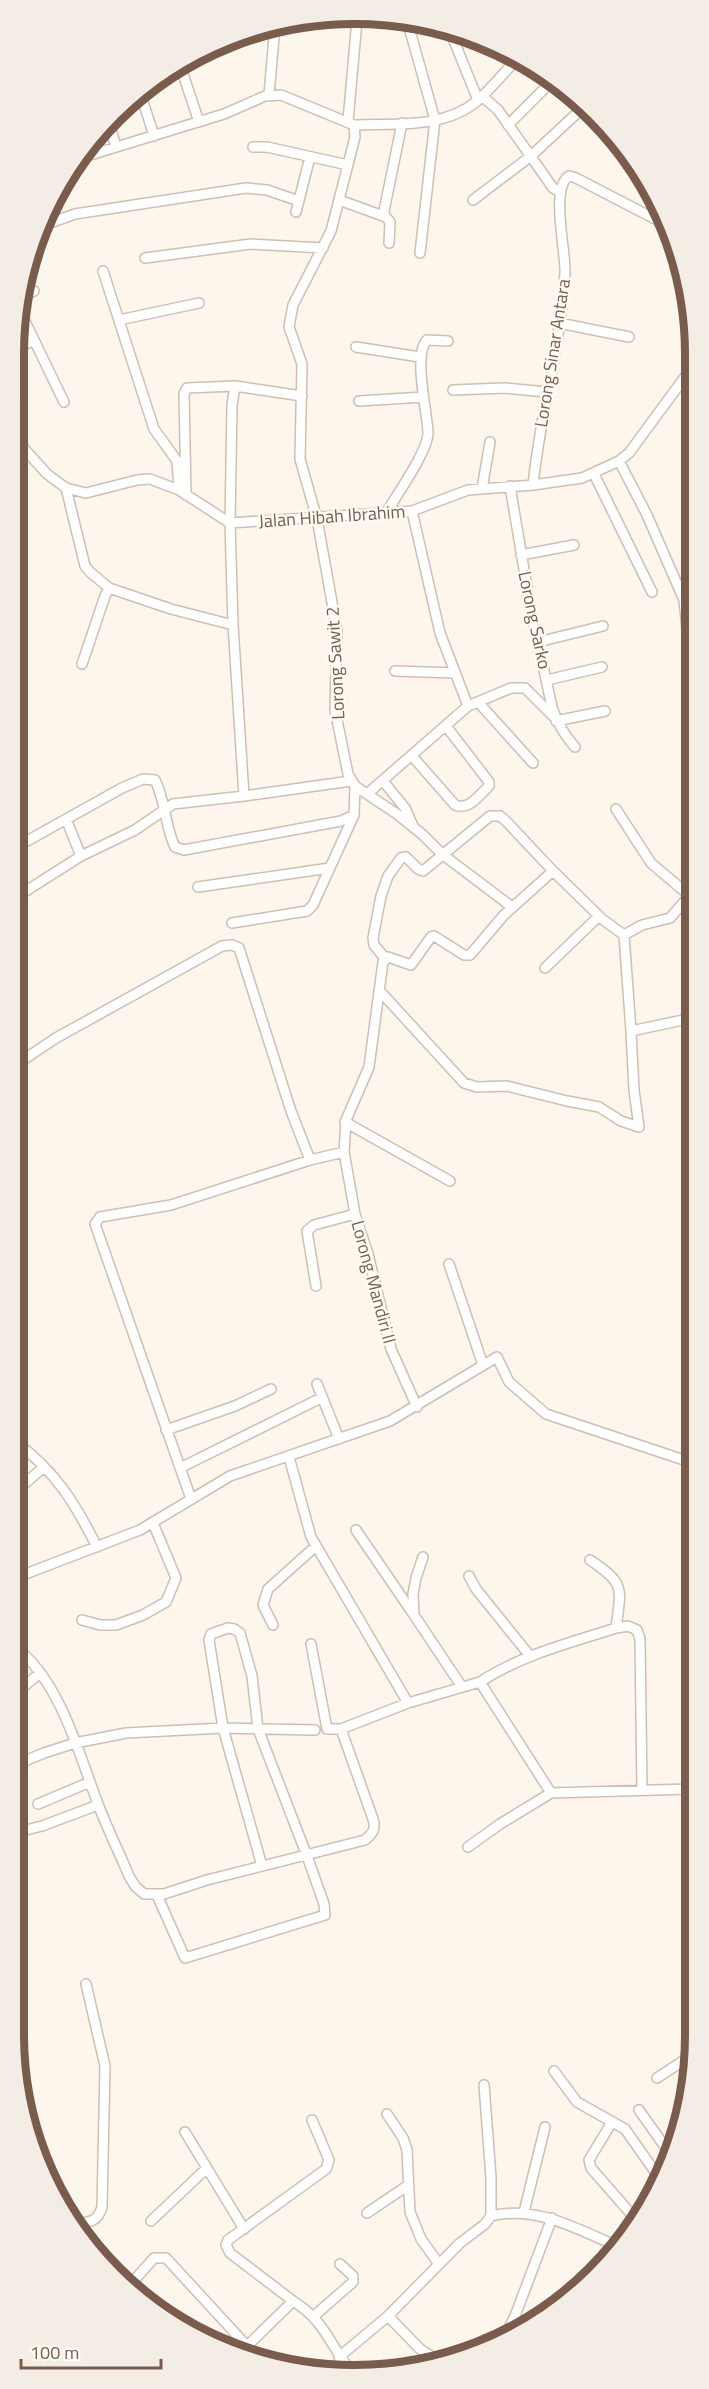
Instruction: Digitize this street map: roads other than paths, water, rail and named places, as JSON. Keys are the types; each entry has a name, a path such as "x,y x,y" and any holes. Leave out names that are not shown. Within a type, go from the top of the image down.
{"street":[{"name":"Lorong Sawit 2","path":"354,815 353,783 335,710 337,630 317,519 300,459 302,364 291,336 290,315 331,231 348,165 356,130 351,123 357,24"},
{"path":"409,29 435,120 420,253"},
{"path":"269,95 274,34"},
{"path":"454,40 480,98 495,107 553,188 560,192 565,179 573,177 655,219"},
{"path":"91,154 230,112 269,95 281,95 351,123 402,123 435,120 460,112 480,98 510,63"},
{"path":"182,72 199,122"},
{"path":"508,125 547,86"},
{"path":"143,101 154,136"},
{"path":"473,200 531,156 575,115"},
{"path":"383,216 402,123"},
{"path":"111,131 116,147"},
{"path":"253,147 267,147 348,165"},
{"path":"296,212 310,157"},
{"path":"52,222 75,214 246,188 267,190 299,201"},
{"name":"Lorong Sinar Antara","path":"533,485 537,442 559,323 565,254 558,204 560,192"},
{"path":"339,200 383,216 390,222 389,243"},
{"path":"145,258 251,244 323,248"},
{"path":"103,271 154,429 177,461 182,492"},
{"path":"119,320 199,303"},
{"path":"26,323 64,402"},
{"path":"559,323 628,337"},
{"path":"24,345 34,340"},
{"path":"385,515 426,445 428,434 420,357 424,343 427,340 448,341"},
{"path":"356,347 420,357"},
{"name":"Jalan Hibah Ibrahim","path":"230,523 385,515 412,511 468,490 533,485 582,478 619,461 628,453 685,377"},
{"path":"182,492 184,394 187,388 190,386 235,386 302,396"},
{"path":"235,386 232,405 230,523 233,625 244,796"},
{"path":"453,390 504,388 547,392"},
{"path":"359,401 424,397"},
{"path":"482,489 490,442"},
{"path":"24,448 47,474 66,488 86,493 137,480 150,479 182,492 230,523"},
{"path":"619,461 647,515 684,600 685,610"},
{"path":"594,474 652,592"},
{"name":"Lorong Sarko","path":"510,486 538,642 556,720 564,735 575,747"},
{"path":"66,488 85,566 109,588 171,609 233,625"},
{"path":"412,511 440,633 468,706"},
{"path":"521,555 574,545"},
{"path":"82,664 109,588"},
{"path":"538,642 603,626"},
{"path":"547,680 602,667"},
{"path":"395,671 455,673"},
{"path":"367,794 468,706 518,687 525,688 556,720 605,711"},
{"path":"478,702 533,763"},
{"path":"412,756 455,805 468,806 489,786 489,782 446,726"},
{"path":"24,843 122,788 143,779 155,780 165,807 171,840 175,847 184,850 341,821 354,815"},
{"path":"383,781 405,808 414,828"},
{"path":"24,892 81,856 135,830 165,807 173,804 353,783 414,828 442,854 512,907"},
{"path":"616,808 651,863 685,891"},
{"path":"232,923 307,911 313,905 354,815"},
{"path":"450,1181 345,1122 368,1072 385,958 375,945 373,938 379,901 388,876 403,857 423,871 490,816 500,816 599,916 624,935 627,936 642,925 670,918 685,902"},
{"path":"66,819 81,856"},
{"path":"198,887 330,868"},
{"path":"385,958 392,957 411,965 434,936 464,954 470,955 512,907 553,871"},
{"path":"545,968 599,916"},
{"path":"379,990 464,1083 477,1087 507,1086 599,1107 621,1121 639,1127 634,1090 624,935"},
{"path":"24,1059 56,1038 222,946 232,945 238,948 291,1111 310,1160"},
{"path":"631,1031 685,1018"},
{"name":"Lorong Mandiri II","path":"345,1122 344,1152 355,1214 368,1254 391,1349 417,1407"},
{"path":"191,1500 95,1224 96,1220 100,1217 171,1205 310,1160 344,1152"},
{"path":"316,1286 307,1231 314,1225 355,1214"},
{"path":"449,1264 483,1365"},
{"path":"24,1575 140,1530 230,1476 390,1421 417,1407 497,1357 509,1382 552,1417 573,1421 685,1460"},
{"path":"317,1384 339,1439"},
{"path":"166,1430 235,1406 271,1389"},
{"path":"180,1468 321,1398"},
{"path":"24,1449 44,1467 78,1508 97,1547"},
{"path":"289,1457 311,1537 408,1703"},
{"path":"24,1484 44,1467"},
{"path":"82,1620 100,1625 116,1625 143,1615 166,1602 176,1578 153,1523"},
{"path":"356,1530 462,1687"},
{"path":"273,1625 263,1605 268,1589 316,1546"},
{"path":"414,1615 413,1594 423,1557"},
{"path":"590,1560 618,1582 620,1595 616,1628"},
{"path":"469,1576 476,1589 530,1656"},
{"path":"310,1644 327,1729 341,1729 408,1703 480,1682 530,1656 616,1628 628,1626 638,1630 642,1790"},
{"path":"157,1895 185,1958 325,1915 324,1904 307,1856 258,1729 252,1676 240,1633 228,1628 211,1634 209,1640 223,1728 262,1866"},
{"path":"24,1656 40,1673 56,1697 98,1805 135,1886 144,1894 157,1895 365,1840 373,1833 375,1827 341,1729"},
{"path":"24,1686 40,1673"},
{"path":"480,1682 551,1793"},
{"path":"24,1761 75,1743 126,1733 223,1728 315,1730"},
{"path":"38,1804 90,1782"},
{"path":"468,1847 500,1824 551,1793 685,1789"},
{"path":"24,1831 98,1805"},
{"path":"83,2223 94,2221 99,2216 102,2207 105,2066 86,1984"},
{"path":"657,2078 684,2061"},
{"path":"554,2070 577,2102 626,2129 655,2172"},
{"path":"339,2357 388,2316 460,2242 485,2224 491,2216 491,2177 484,2085"},
{"path":"639,2110 665,2147"},
{"path":"387,2114 403,2138 407,2150 410,2212 421,2240 439,2264"},
{"path":"312,2120 329,2160 326,2169 228,2240 227,2248 314,2316 345,2365"},
{"path":"612,2122 589,2160 591,2168 631,2214"},
{"path":"524,2212 544,2127"},
{"path":"185,2132 244,2229"},
{"path":"151,2221 207,2168"},
{"path":"367,2213 407,2186"},
{"path":"491,2216 524,2212 552,2218 611,2243"},
{"path":"510,2326 552,2218"},
{"path":"133,2279 137,2277 154,2258 166,2258 240,2344"},
{"path":"314,2316 353,2282 353,2276 340,2264"},
{"path":"247,2346 293,2301"},
{"path":"388,2316 420,2349 431,2356"}]}
